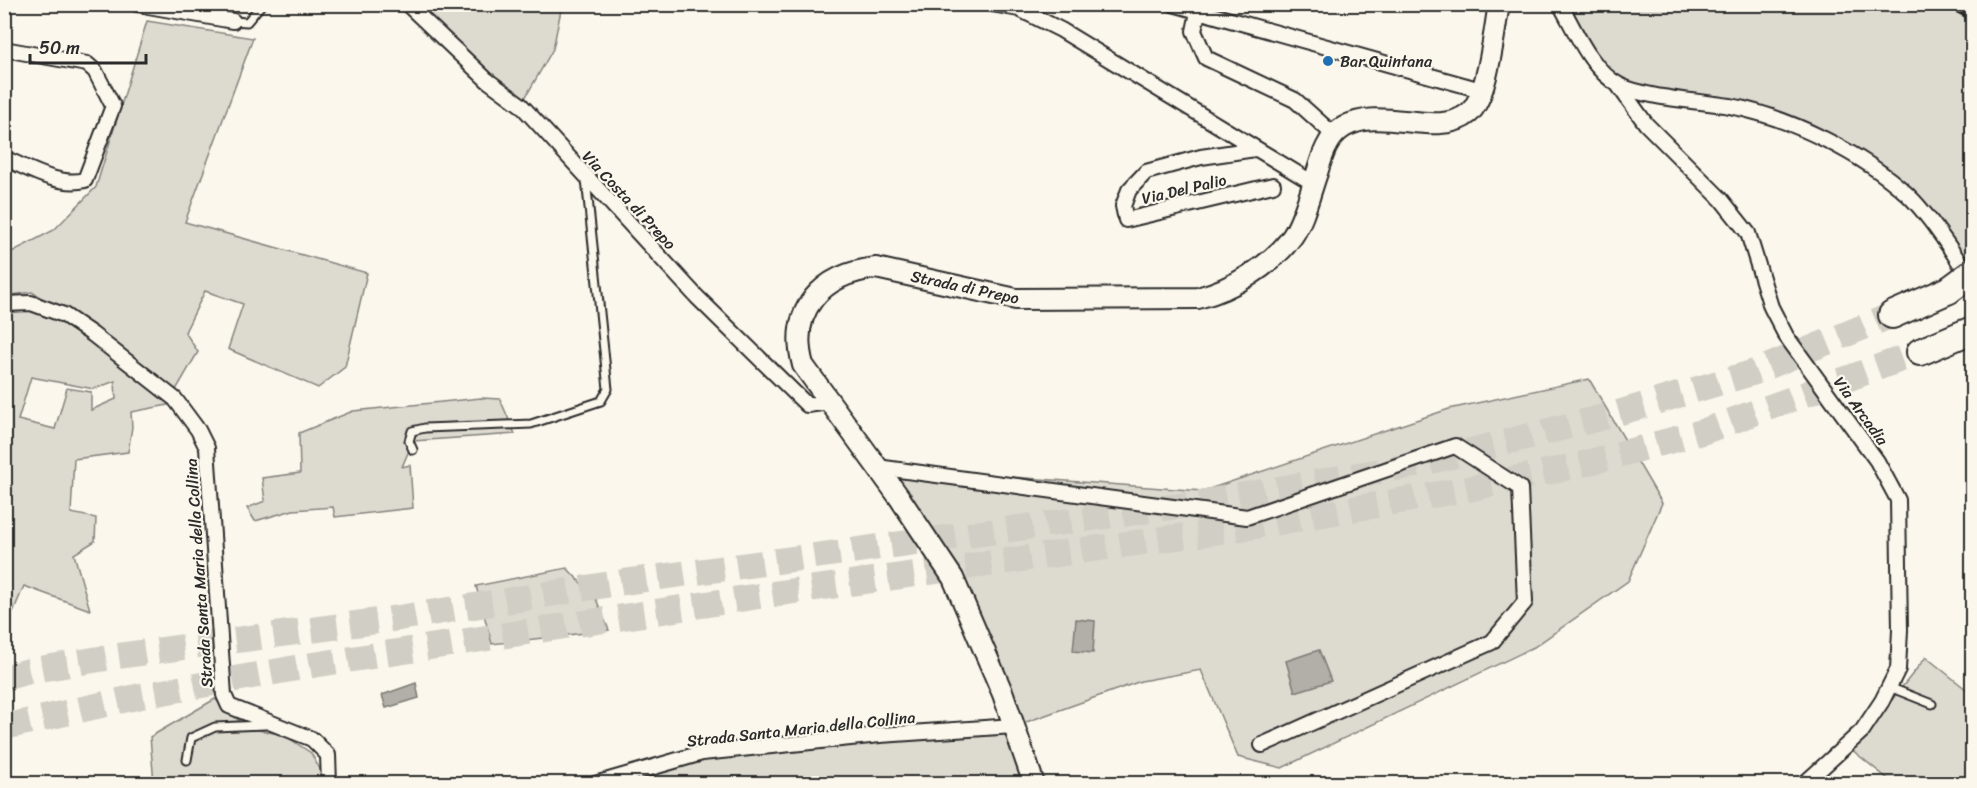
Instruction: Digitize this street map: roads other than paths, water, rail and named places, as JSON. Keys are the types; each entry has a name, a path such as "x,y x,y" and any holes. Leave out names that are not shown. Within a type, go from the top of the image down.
{"highway":[{"path":"1950,291 1972,273"},
{"path":"1892,315 1950,291 1972,279"},
{"path":"1920,352 1963,334"}],"street":[{"path":"137,4 233,21"},
{"name":"Via Costa di Prepo","path":"407,4 487,80 521,105 586,178 768,370 807,405 830,402"},
{"path":"992,4 1019,9 1061,30 1313,183"},
{"path":"1173,4 1481,90"},
{"path":"1198,12 1194,31 1206,58 1295,100 1334,135 1344,127 1382,118 1438,123 1455,121 1468,113 1479,100 1499,4"},
{"name":"Via Arcadia","path":"1560,4 1595,63 1618,85 1646,124 1721,199 1748,233 1771,307 1786,336 1877,461 1898,500 1900,630 1898,669 1862,731 1804,783"},
{"path":"4,49 87,64 95,71 113,106 86,180 76,182 61,180 4,158"},
{"path":"1618,85 1641,92 1734,107 1809,132 1872,166 1909,196 1961,265 1950,291"},
{"name":"Strada di Prepo","path":"1034,783 1014,726 953,578 803,365 798,344 799,323 812,300 834,281 857,270 876,268 1016,299 1198,298 1221,292 1257,269 1293,235 1325,149 1334,135"},
{"name":"Via Del Palio","path":"1255,149 1201,157 1146,172 1129,189 1123,206 1126,220 1273,185"},
{"name":"Strada Santa Maria della Collina","path":"4,304 31,303 64,315 175,399 198,430 207,448 224,695 229,706 312,739 328,755 329,783"},
{"path":"877,467 1247,517 1455,446 1520,488 1525,602 1492,642 1262,745"},
{"name":"Strada Santa Maria della Collina","path":"595,783 702,753 880,735 1014,726"}],"lane":[{"path":"233,21 247,22 262,4"},
{"path":"413,450 409,441 412,431 425,428 531,424 601,401 608,389 586,178"},
{"path":"1889,687 1932,704"},
{"path":"187,760 191,738 215,727 274,724"}],"tunnel":[{"path":"4,678 29,671 111,657 399,618 624,582 1194,504 1420,464 1611,415 1755,372 1892,315"},
{"path":"4,727 141,696 313,665 759,596 1249,527 1468,489 1579,465 1702,432 1920,352"}],"railway":[{"path":"1944,4 1972,19"}],"place":[{"name":"Bar Quintana","path":"1328,61"}]}
